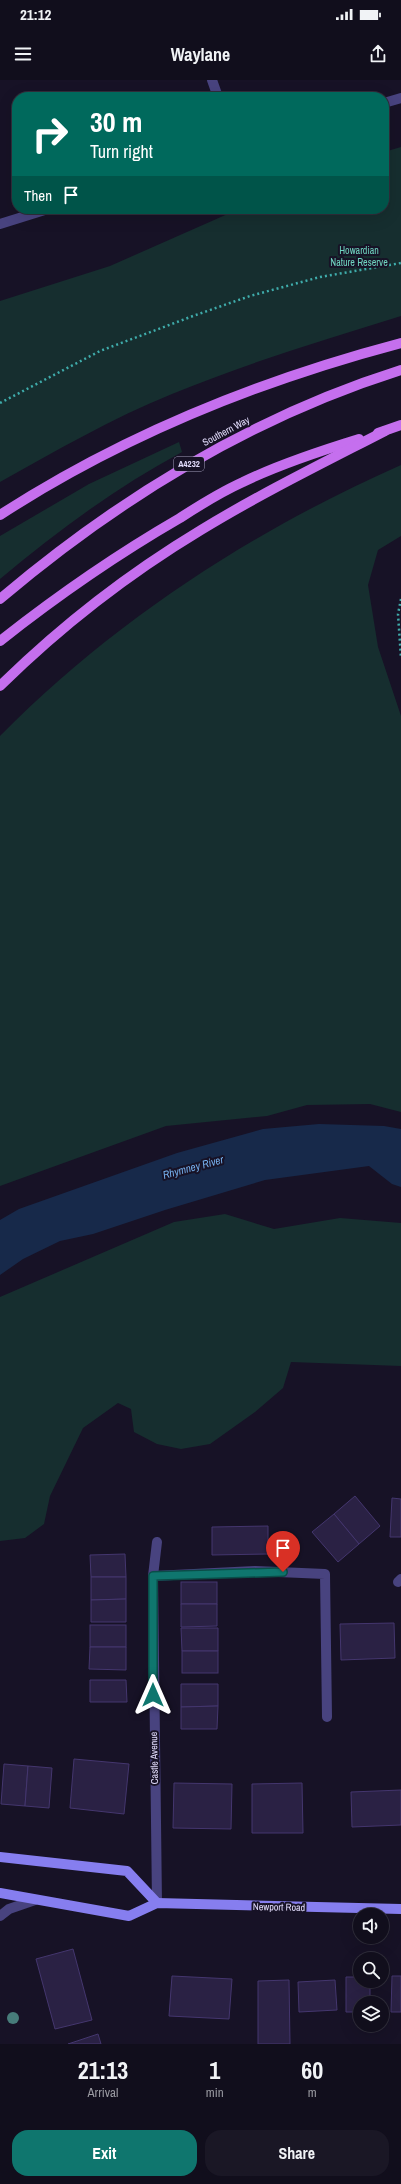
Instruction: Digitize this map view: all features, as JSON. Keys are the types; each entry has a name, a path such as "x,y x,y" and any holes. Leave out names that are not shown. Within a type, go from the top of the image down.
{"main road":[{"path":"0,515 39,489 149,433 240,395 307,371 401,343"},
{"name":"Southern Way","path":"0,599 97,522 184,467 269,421 401,370"},
{"path":"0,641 48,603 121,552 242,482 310,454 401,425"},
{"path":"0,686 91,606 199,531 266,492 385,431"},
{"path":"0,1857 127,1871 157,1903"},
{"name":"Newport Road","path":"0,1893 130,1916 157,1903 401,1909"}],"street":[{"path":"212,80 216,92"},
{"path":"389,102 401,98"},
{"path":"0,224 32,214"},
{"name":"Castle Avenue","path":"157,1542 153,1576 157,1903"},
{"path":"153,1576 255,1572 325,1574 326,1717"},
{"path":"0,1916 9,1909 35,1900"}],"path":[{"path":"0,403 100,352 207,311 250,296 320,278 401,263"},
{"path":"401,599 398,614 401,658"}],"green space":[{"name":"Howardian Nature Reserve","path":"401,147 401,316 257,362 150,403 106,424 0,482 0,301 110,266 228,214 389,214 389,151"},
{"path":"179,442 182,452 134,480 65,527 0,579 0,536 89,484"},
{"path":"401,465 401,536 378,550 368,585 378,647 401,716 401,1112 370,1104 307,1105 267,1116 166,1126 0,1186 0,736 44,694 90,654 138,617 188,582 239,549 292,519"},
{"path":"225,1214 274,1229 340,1218 401,1223 401,1366 291,1362 283,1388 255,1412 210,1444 181,1449 157,1444 134,1432 131,1409 118,1403 83,1428 50,1496 44,1524 25,1538 0,1541 0,1297 174,1222"}],"water":[{"name":"Rhymney River","path":"319,1124 384,1126 401,1129 401,1187 392,1184 369,1166 265,1180 165,1210 93,1234 60,1241 23,1259 0,1275 0,1220 19,1209 177,1153 263,1129"}],"building":[{"path":"355,1496 380,1526 359,1544 334,1514"},
{"path":"392,1498 401,1499 401,1537 390,1537"},
{"path":"334,1514 359,1544 338,1562 312,1532"},
{"path":"268,1526 268,1554 212,1555 212,1527"},
{"path":"125,1554 126,1577 91,1577 90,1555"},
{"path":"91,1577 126,1577 126,1599 91,1600"},
{"path":"181,1582 217,1582 217,1604 181,1604"},
{"path":"126,1599 126,1622 91,1622 91,1600"},
{"path":"181,1604 217,1604 217,1626 181,1627"},
{"path":"394,1623 395,1658 341,1660 340,1624"},
{"path":"90,1625 126,1625 126,1647 90,1647"},
{"path":"181,1628 218,1628 218,1651 182,1651"},
{"path":"90,1647 126,1647 126,1670 89,1669"},
{"path":"182,1651 218,1651 218,1673 182,1673"},
{"path":"90,1680 126,1680 127,1702 90,1702"},
{"path":"181,1684 218,1684 218,1706 181,1707"},
{"path":"218,1706 217,1729 181,1729 181,1707"},
{"path":"74,1759 129,1764 124,1814 70,1808"},
{"path":"4,1764 28,1766 25,1806 1,1804"},
{"path":"28,1766 52,1768 49,1808 25,1806"},
{"path":"174,1783 232,1784 231,1829 173,1828"},
{"path":"302,1783 303,1833 252,1833 252,1784"},
{"path":"401,1790 401,1825 352,1827 351,1792"},
{"path":"73,1949 92,2020 55,2029 36,1959"},
{"path":"172,1976 232,1979 229,2019 169,2016"},
{"path":"392,1976 401,1976 401,2012 391,2012"},
{"path":"346,1977 353,1977 353,1988 370,1988 370,1996 353,1996 353,2012 346,2012"},
{"path":"289,1980 290,2044 258,2044 258,1981"},
{"path":"335,1980 337,2010 299,2012 298,1982"},
{"path":"98,2034 101,2044 68,2044"}],"route":[{"path":"153,1695 153,1576 283,1572"}]}
